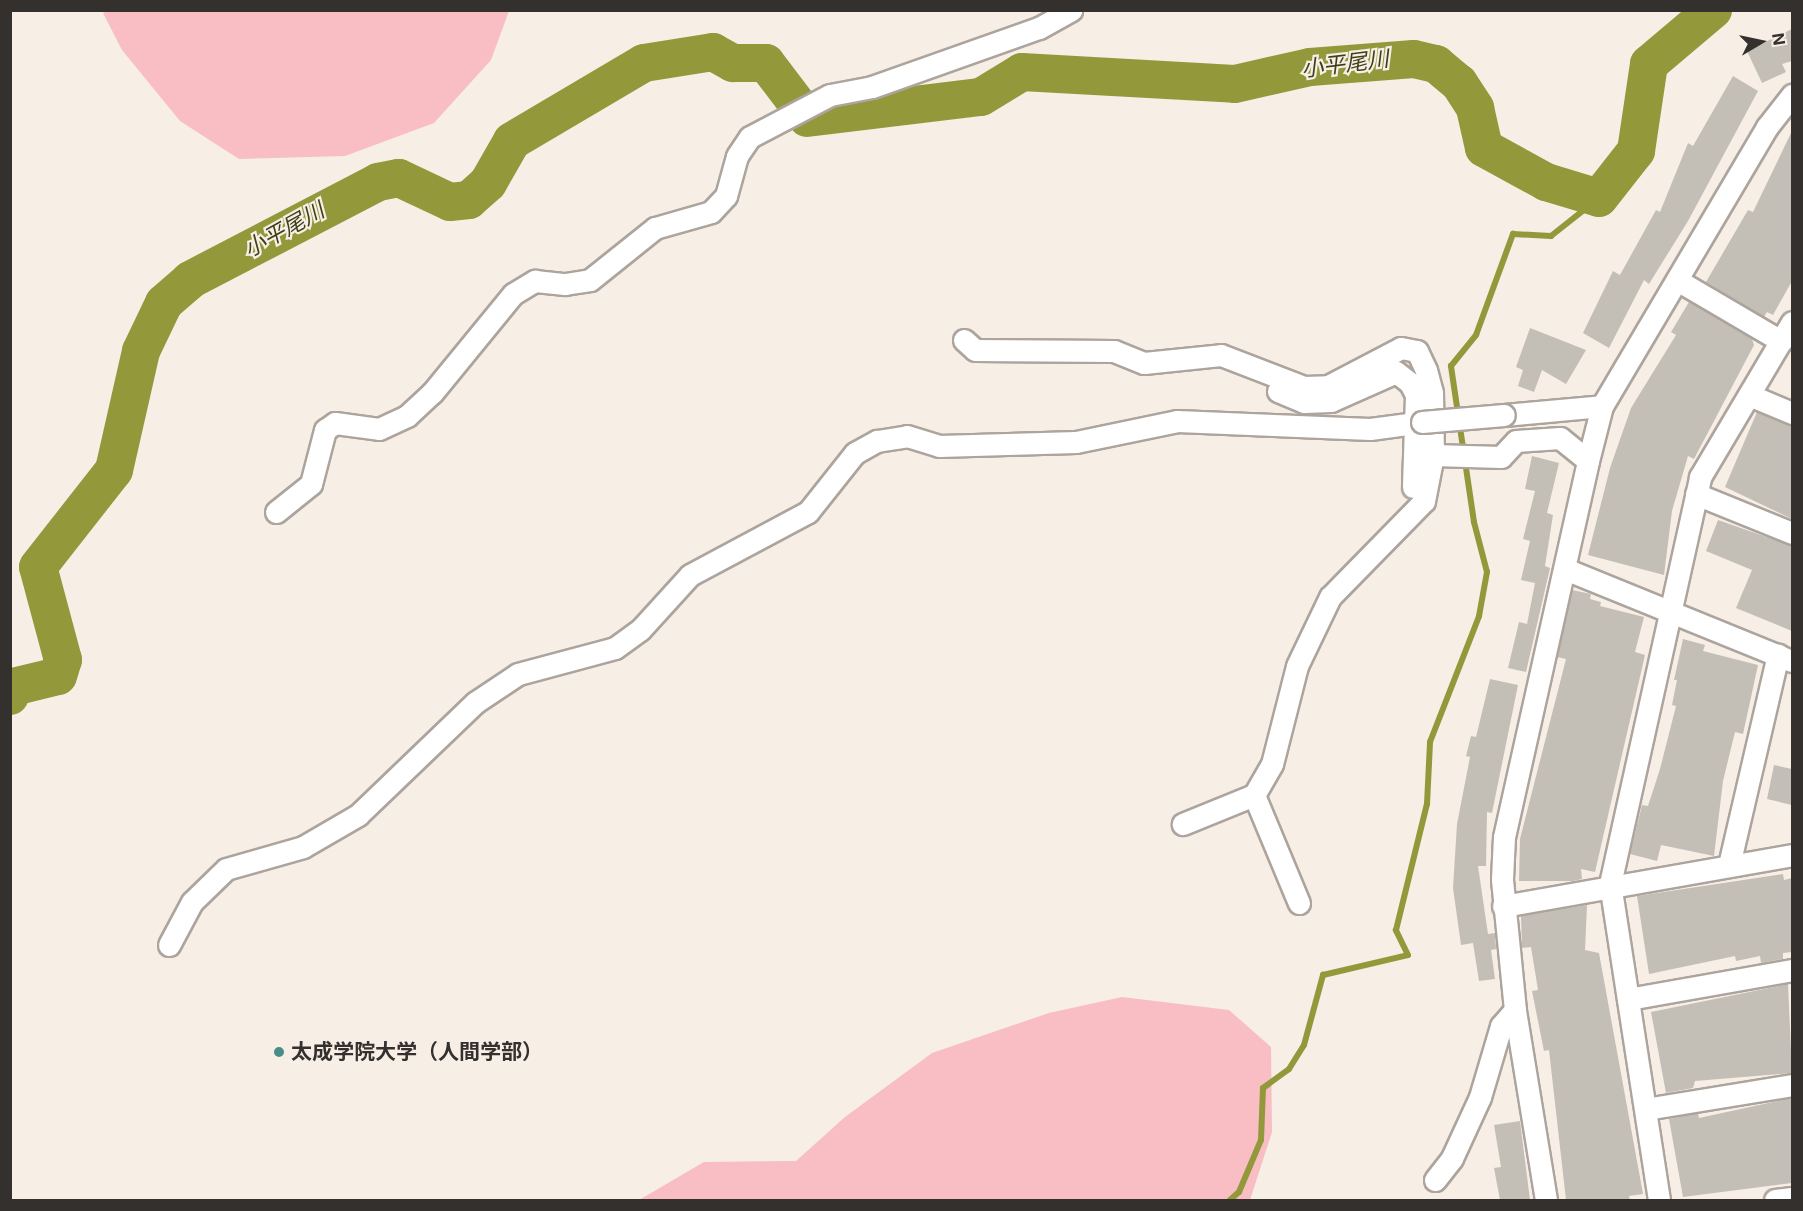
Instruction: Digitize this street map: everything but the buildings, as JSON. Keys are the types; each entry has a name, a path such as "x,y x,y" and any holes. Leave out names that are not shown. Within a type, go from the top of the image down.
{"street":[{"path":"276,512 311,484 325,430 335,423 379,429 407,416 432,393 513,294 535,281 565,284 590,280 655,228 711,212 726,196 737,156 750,137 830,95 872,87 1039,28 1071,10"},
{"path":"1546,1200 1515,1010 1503,906 1504,837 1587,461 1602,406 1767,127 1792,95"},
{"path":"1677,280 1781,341"},
{"path":"1659,1200 1610,884 1700,477 1792,322"},
{"path":"964,340 975,350 1114,351 1144,363 1221,355 1304,387 1328,386 1401,348 1416,351 1432,393 1436,455 1424,501 1353,569 1315,623 1297,666 1272,764 1254,795 1183,824"},
{"path":"1221,355 1234,372 1304,402 1331,401 1396,372 1410,383 1416,395 1420,423 1417,477 1409,501 1337,573 1306,618 1315,623"},
{"path":"1749,395 1792,413"},
{"path":"168,945 192,902 226,869 303,848 358,815 476,702 518,674 615,648 640,630 690,575 808,512 855,453 877,441 907,436 939,446 1076,442 1177,421 1370,429 1602,406"},
{"path":"1436,455 1501,457 1516,441 1560,438 1587,461"},
{"path":"1696,494 1792,533"},
{"path":"1565,569 1785,658 1729,866"},
{"path":"1254,795 1299,903"},
{"path":"1503,906 1610,884 1792,855"},
{"path":"1628,999 1792,970"},
{"path":"1435,1180 1452,1158 1480,1097 1501,1026 1515,1010"},
{"path":"1646,1109 1792,1085"},
{"path":"1775,1200 1792,1197"}],"shaded area":[{"path":"107,11 509,11 491,60 434,123 345,156 239,159 180,121 122,50 103,13"},
{"path":"1122,997 1229,1010 1271,1047 1272,1132 1250,1200 639,1200 704,1162 796,1161 845,1117 932,1053 1049,1013"}],"waterway":[{"name":"小平尾川","path":"807,118 981,97 1022,72 1235,84 1310,67 1414,59 1436,64 1459,83 1475,108 1484,148 1546,182 1599,198 1636,151 1649,64 1713,10"},
{"name":"小平尾川","path":"10,696 13,687 58,676 63,660 38,567 114,470 141,351 164,303 190,280 378,182 399,178 450,202 469,200 488,183 512,141 644,63 713,52 733,63 766,63 798,105"},
{"path":"1230,1200 1239,1192 1261,1140 1263,1088 1289,1069 1304,1045 1323,975 1408,955 1396,930 1427,804 1430,742 1479,616 1487,572 1474,522 1451,366 1476,335 1513,234 1551,236 1599,198"}],"place":[{"name":"太成学院大学（人間学部）","path":"279,1052"}]}
